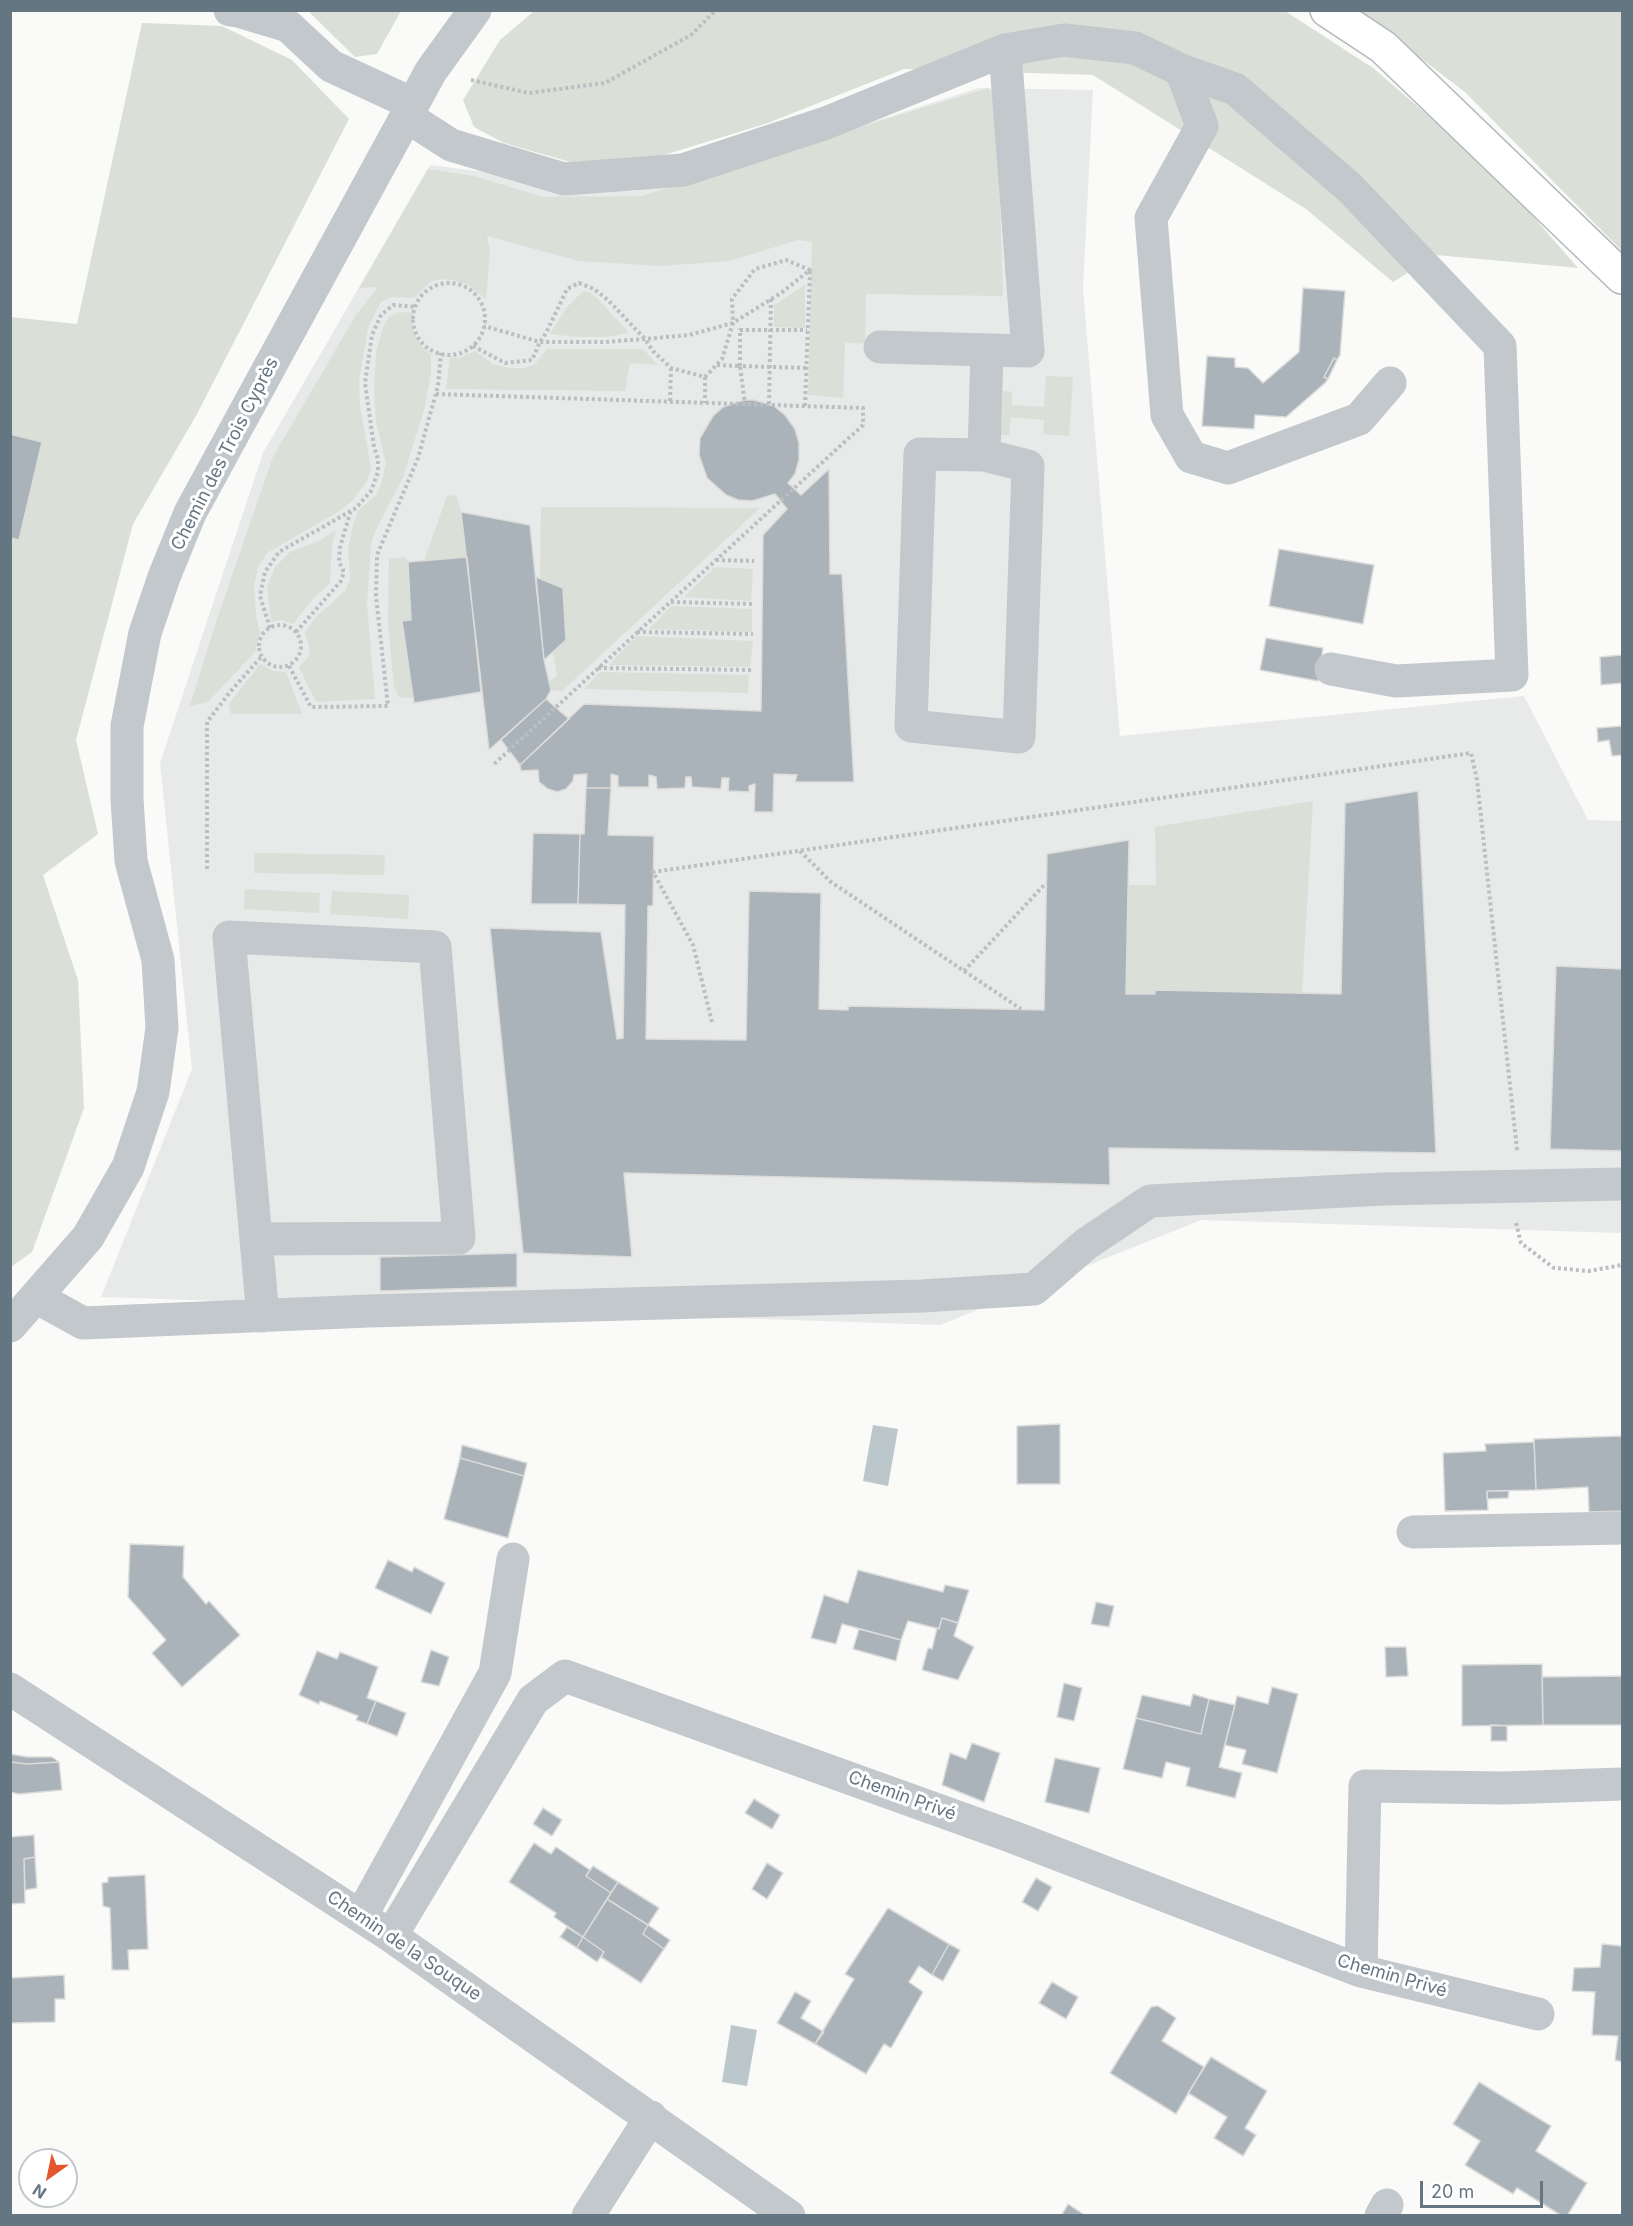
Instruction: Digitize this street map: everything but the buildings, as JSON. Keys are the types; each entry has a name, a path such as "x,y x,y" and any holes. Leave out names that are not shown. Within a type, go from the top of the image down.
{"highway":[{"path":"1327,10 1383,47 1623,277"}],"street":[{"path":"230,10 288,26 331,66 410,110 451,145 564,179 683,170 826,123 1005,50 1064,40 1135,48 1180,70 1235,89 1341,181 1500,346 1512,675 1396,681 1331,669"},
{"name":"Chemin des Trois Cyprès","path":"431,70 447,10"},
{"name":"Chemin des Trois Cyprès","path":"10,1326 88,1238 128,1167 153,1092 162,1028 159,960 131,861 127,799 127,726 145,633 164,577 190,513 431,70 476,10"},
{"path":"880,347 1028,351 1005,50"},
{"path":"1180,70 1202,126 1151,218 1167,415 1191,457 1228,468 1239,464 1359,419 1390,383"},
{"path":"984,455 987,350"},
{"path":"920,454 984,455 1028,466 1019,736 911,726 920,454"},
{"path":"256,1239 459,1238 435,947 229,937 256,1239 263,1316"},
{"path":"36,1297 83,1323 922,1296 1034,1289 1086,1244 1150,1201 1384,1189 1623,1185"},
{"path":"1413,1532 1623,1528"},
{"path":"361,1916 495,1672 513,1559"},
{"name":"Chemin Privé","path":"391,1936 533,1700 565,1676 1013,1837 1361,1971 1538,2014"},
{"name":"Chemin de la Souque","path":"10,1689 391,1936 789,2216"},
{"path":"1361,1971 1365,1786 1504,1788 1623,1784"},
{"path":"588,2216 651,2117"}],"path":[{"path":"431,70 529,93 605,83 691,34 716,10"},
{"path":"705,403 705,377 722,358 733,324 732,299 755,269 786,260 810,270"},
{"path":"484,326 540,342 605,342 689,335 733,324 810,270"},
{"path":"805,405 810,270"},
{"path":"454,283 465,286 482,304 485,315 484,326 473,346 452,355 441,353 430,349 421,341 415,330 415,307 421,296 430,288 454,283"},
{"path":"473,346 505,363 532,360 567,289 579,283 594,289 608,300 671,368 705,377"},
{"path":"769,404 771,299"},
{"path":"270,628 260,596 265,572 279,552 351,510 371,491 378,472 378,459 374,447 365,383 372,335 381,315 393,305 415,307"},
{"path":"733,324 740,330 807,330"},
{"path":"740,330 740,366 745,404"},
{"path":"289,666 311,707 388,706 376,596 377,555 415,465 435,394 441,353"},
{"path":"717,365 806,368"},
{"path":"670,401 671,368"},
{"path":"435,394 863,408 863,425 492,766"},
{"path":"296,632 341,581 344,572 339,562 340,547 351,510"},
{"path":"715,560 754,561"},
{"path":"670,602 753,604"},
{"path":"280,625 288,626 296,632 302,642 300,656 289,666 276,667 269,664 262,656 260,641 263,634 270,628 280,625"},
{"path":"637,632 753,634"},
{"path":"207,869 207,722 262,656"},
{"path":"597,668 753,670"},
{"path":"712,1022 693,945 653,872 1471,753 1478,791 1521,1243 1554,1268 1589,1271 1623,1265"},
{"path":"799,851 831,882 1021,1009"},
{"path":"964,971 1046,883"}],"shaded area":[{"path":"308,11 401,11 377,54 355,57"},
{"path":"534,11 1285,11 1373,68 1495,173 1578,268 1436,255 1393,282 1306,209 1093,75 904,69 768,123 648,160 570,162 504,143 474,127 463,100 500,40"},
{"path":"1359,11 1622,11 1622,251 1465,92"},
{"path":"142,23 222,26 292,60 349,119 197,414 133,524 76,740 98,834 43,875 78,980 84,1108 32,1252 11,1267 11,317 77,324"},
{"path":"978,88 1093,90 1083,289 1120,736 1524,696 1588,820 1622,821 1622,1233 1201,1220 940,1325 101,1297 192,1069 160,763 263,453 430,165 632,191 827,137"},
{"path":"988,88 997,105 1003,296 866,294 865,344 845,342 843,398 808,395 812,242 798,240 729,261 660,266 579,261 487,236 490,250 486,299 467,284 448,279 431,281 414,298 392,297 381,302 368,327 359,381 360,406 371,469 367,481 352,501 341,510 267,553 258,568 254,587 260,633 255,652 208,702 190,706 215,625 273,457 356,315 378,287 359,288 428,169 474,176 543,197 642,196"},
{"path":"805,285 805,328 774,327 774,305"},
{"path":"583,291 589,292 598,299 629,333 605,337 550,334 567,307"},
{"path":"399,312 414,313 412,324 415,335 421,346 431,354 431,372 425,407 403,477 371,544 367,604 375,699 316,702 299,667 309,656 310,649 305,633 315,618 346,590 350,578 348,549 353,525 358,511 376,495 381,485 386,463 376,422 374,391 376,352 383,327 389,317"},
{"path":"547,349 643,349 658,365 630,363 625,391 446,389 450,357 459,358 475,351 493,364 523,368 534,365"},
{"path":"1046,376 1073,377 1069,436 1043,434 1044,420 1011,417 1009,435 1001,435 1003,391 1012,392 1012,405 1044,407"},
{"path":"456,495 461,512 467,557 424,561 447,496"},
{"path":"541,507 760,508 562,691 551,690 549,682 557,676 553,651 566,640 563,589 540,579"},
{"path":"336,530 332,546 330,583 312,600 293,624 282,620 271,622 267,587 275,567 290,552 319,541"},
{"path":"404,557 408,562 411,620 403,621 414,698 399,697 394,687 388,625 389,559"},
{"path":"715,567 753,569 751,601 684,597"},
{"path":"671,606 752,609 752,632 649,629"},
{"path":"637,636 753,641 750,667 609,665"},
{"path":"260,664 273,671 286,672 302,714 231,714 229,704"},
{"path":"600,672 749,675 748,693 584,689"},
{"path":"1313,801 1302,993 1126,994 1128,885 1156,885 1155,827"},
{"path":"254,853 385,855 384,875 254,873"},
{"path":"245,889 320,893 319,913 244,909"},
{"path":"332,891 409,895 408,919 330,914"},
{"path":"873,1425 898,1429 888,1486 863,1481"},
{"path":"731,2025 757,2030 747,2086 722,2082"}]}
